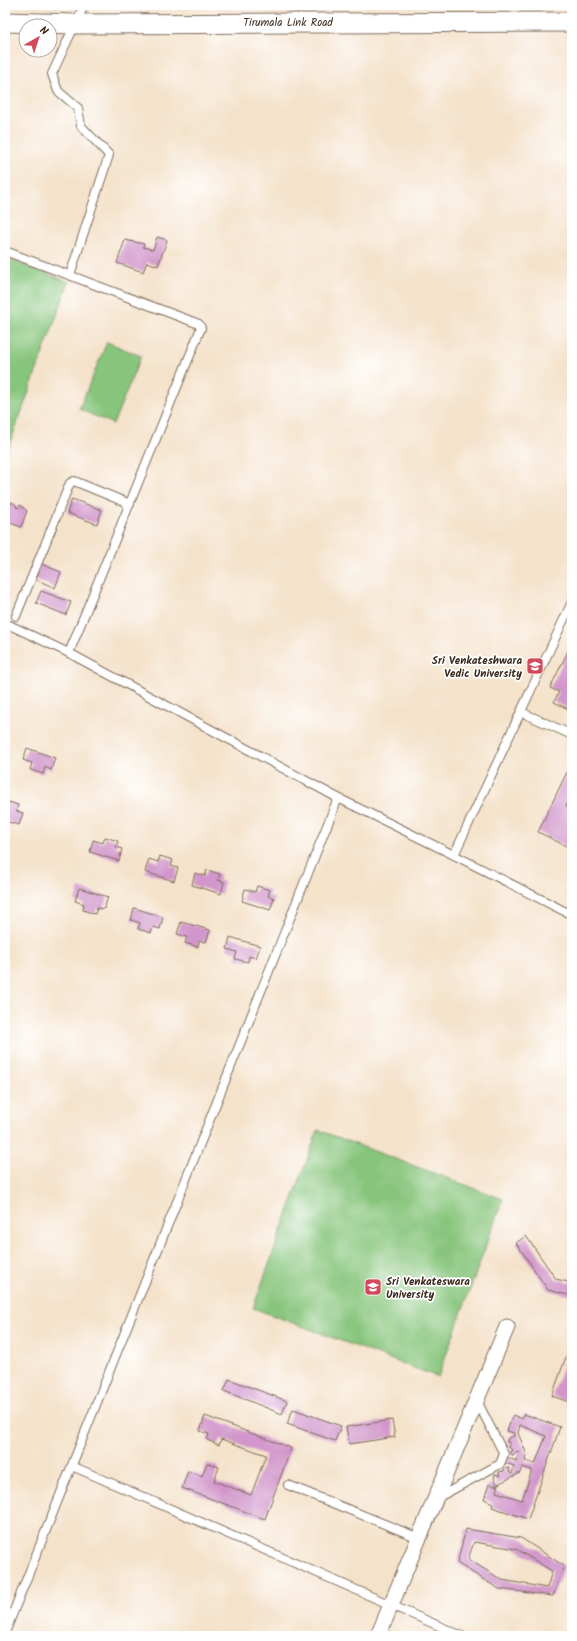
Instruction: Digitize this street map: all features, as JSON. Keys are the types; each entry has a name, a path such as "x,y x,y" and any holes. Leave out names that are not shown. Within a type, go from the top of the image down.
{"street":[{"name":"Tirumala Link Road","path":"5,22 76,24 572,22"},
{"path":"378,1636 507,1327"}],"lane":[{"path":"70,275 109,155 81,126 78,108 58,91 52,74 84,5"},
{"path":"5,251 199,324 200,326 198,336 69,653"},
{"path":"16,616 70,483 74,481 130,504"},
{"path":"454,855 572,602"},
{"path":"5,623 69,653 338,798 572,915"},
{"path":"521,712 572,735"},
{"path":"5,1633 338,798"},
{"path":"434,1500 500,1464 504,1454 476,1399"},
{"path":"72,1466 462,1636"},
{"path":"288,1485 418,1538"}],"green space":[{"path":"5,258 69,282 5,457"},
{"path":"107,342 141,356 113,424 79,409"},
{"path":"318,1130 503,1199 438,1377 253,1308"}],"building":[{"path":"157,237 167,240 158,266 147,262 143,272 117,263 125,240 144,244 143,247 153,250"},
{"path":"5,499 9,502 8,504 10,505 12,502 17,506 16,507 18,508 20,505 27,511 21,527 5,521"},
{"path":"72,499 102,510 97,524 67,513"},
{"path":"41,564 61,572 55,588 35,579"},
{"path":"41,591 71,602 66,615 36,603"},
{"path":"572,643 572,688 569,687 567,691 572,694 572,711 554,702 559,692 550,688"},
{"path":"27,748 55,758 51,770 45,767 43,774 30,770 32,763 23,760"},
{"path":"567,772 572,775 572,800 570,799 566,806 572,809 572,849 538,832"},
{"path":"6,801 18,805 16,811 23,813 19,825 5,821"},
{"path":"105,837 118,841 116,847 122,849 119,861 90,852 93,840 103,843"},
{"path":"160,856 173,860 171,866 178,868 174,881 145,872 149,859 158,862"},
{"path":"207,870 220,874 218,880 224,882 221,894 192,885 195,873 205,876"},
{"path":"257,886 270,890 268,896 274,898 270,910 242,901 245,889 255,892"},
{"path":"79,888 108,897 104,909 97,908 95,914 83,910 84,904 75,901"},
{"path":"134,908 163,917 160,929 153,927 151,933 138,929 140,923 131,920"},
{"path":"181,922 210,930 206,942 199,941 198,947 185,943 187,937 177,934"},
{"path":"230,937 260,946 256,958 249,956 248,962 235,959 237,952 227,949"},
{"path":"526,1236 556,1279 572,1283 572,1296 548,1290 516,1243"},
{"path":"572,1340 572,1352 568,1351"},
{"path":"567,1354 572,1356 572,1403 552,1396"},
{"path":"229,1379 287,1401 282,1414 224,1391"},
{"path":"293,1409 341,1426 335,1441 287,1424"},
{"path":"524,1414 560,1427 528,1519 492,1507 493,1503 484,1499 489,1484 496,1486 497,1484 494,1478 495,1474 500,1476 499,1472 509,1468 510,1473 512,1474 514,1466 497,1460 499,1454 516,1461 519,1453 517,1452 513,1456 510,1452 512,1450 508,1446 511,1444 507,1442 508,1438 514,1436 514,1433 507,1431 513,1415 522,1419","holes":["520,1425 546,1436 535,1464 525,1461 527,1455 518,1433","522,1467 532,1470 522,1500 496,1492 498,1484 520,1473"]},
{"path":"205,1416 291,1448 265,1519 182,1488 188,1471 202,1476 207,1463 219,1467 214,1481 251,1495 266,1455 221,1439 219,1445 207,1440 209,1434 200,1431"},
{"path":"392,1420 395,1437 349,1444 346,1427"},
{"path":"466,1529 521,1538 564,1566 553,1596 499,1589 457,1563","holes":["474,1542 516,1549 552,1571 547,1588 502,1580 468,1559"]}],"place":[{"name":"Sri Venkateshwara Vedic University","path":"535,666"},
{"name":"Sri Venkateswara University","path":"373,1287"}]}
